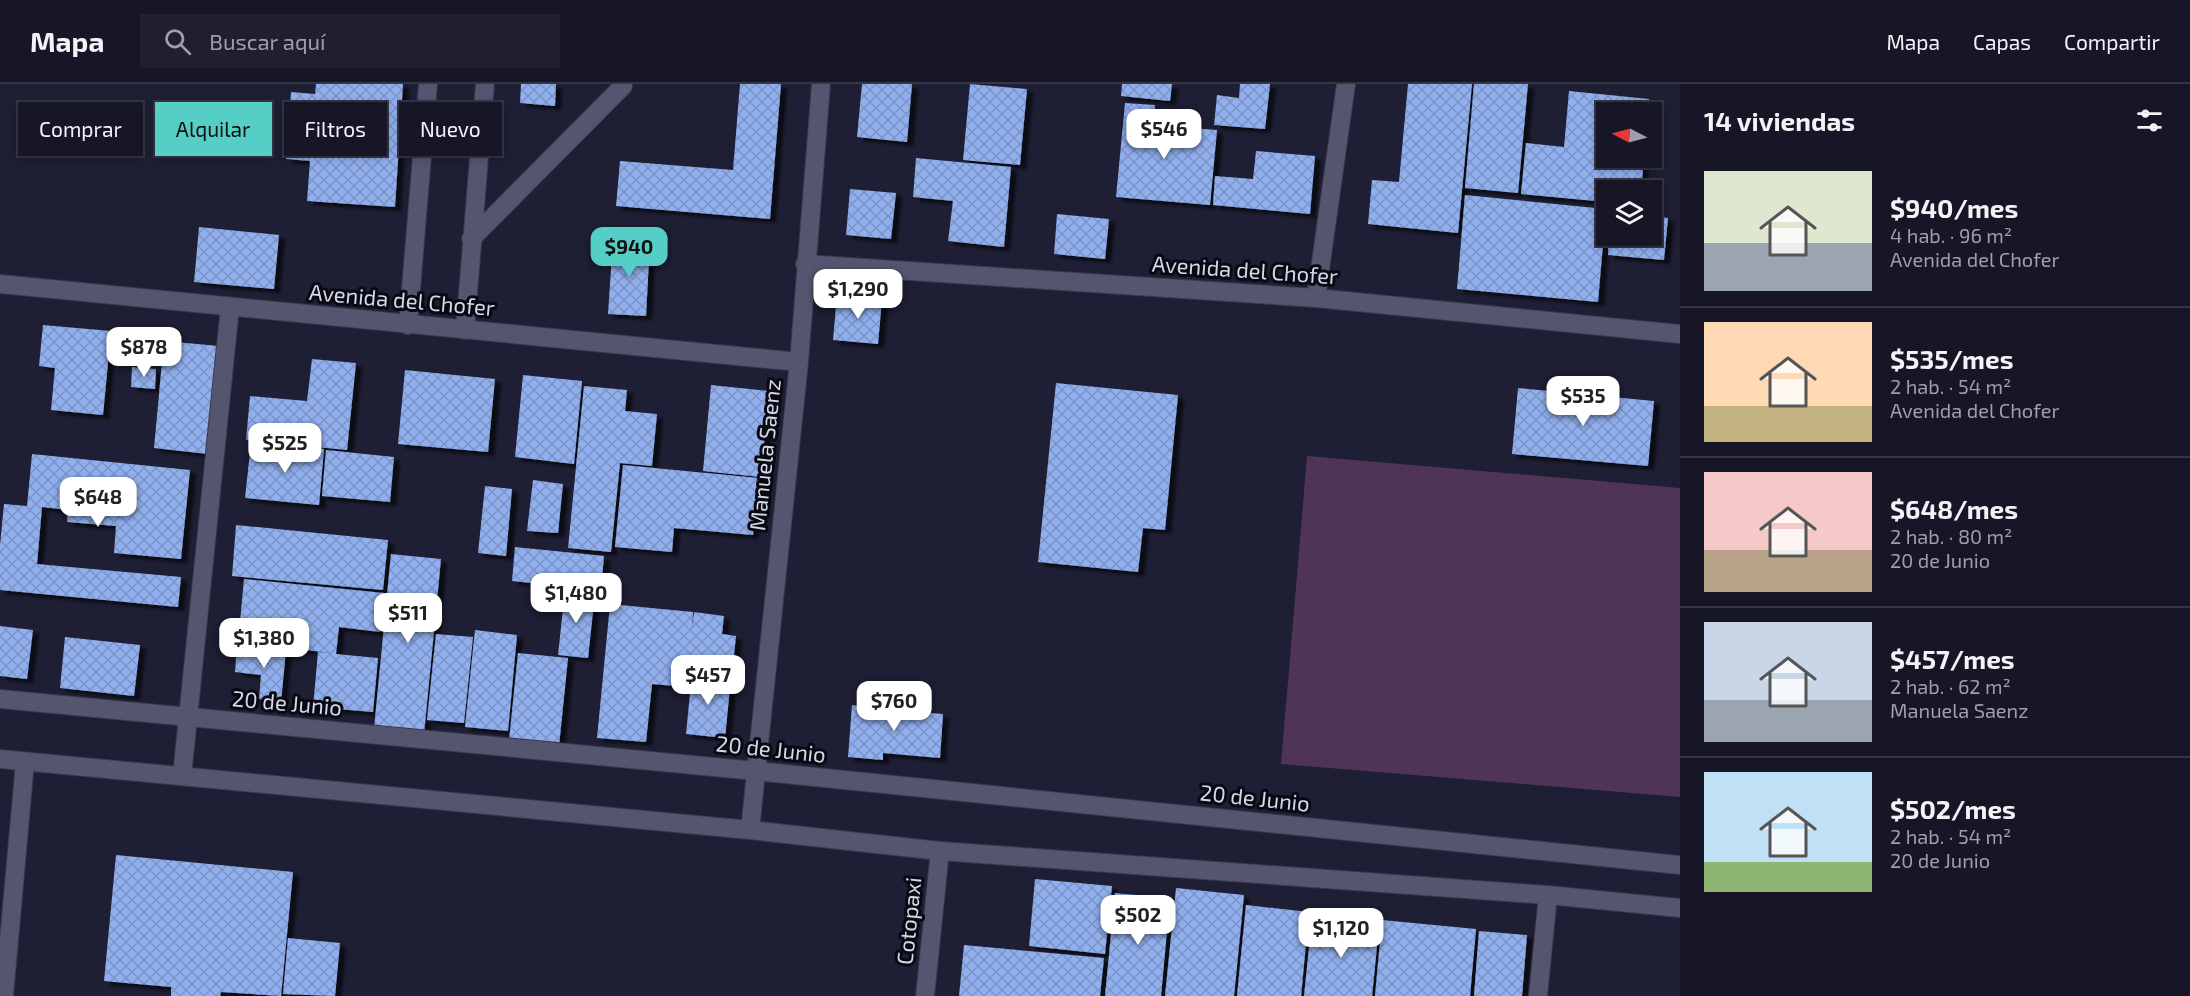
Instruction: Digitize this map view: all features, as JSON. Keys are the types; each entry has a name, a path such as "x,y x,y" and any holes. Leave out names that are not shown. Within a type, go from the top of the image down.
{"street":[{"path":"408,325 428,84"},
{"path":"465,330 485,84"},
{"name":"Manuela Saenz","path":"750,830 799,362 821,84"},
{"path":"1316,298 1346,84"},
{"path":"471,239 623,86"},
{"name":"Avenida del Chofer","path":"805,264 1316,298 1680,334"},
{"name":"Avenida del Chofer","path":"0,284 799,362"},
{"path":"182,776 230,307"},
{"name":"20 de Junio","path":"0,699 756,771 1680,865"},
{"path":"0,759 750,830 940,851 1548,895 1680,908"},
{"path":"4,996 4,956 25,762"},
{"name":"Cotopaxi","path":"925,996 940,851"},
{"path":"1538,996 1548,895"}],"shaded area":[{"path":"1307,456 1680,488 1680,797 1281,764"}],"building":[{"path":"316,84 403,84 402,102 399,102 395,207 307,201 310,161 286,159 286,156 387,156 387,102 290,102 291,92 315,94"},
{"path":"521,84 556,84 555,106 520,103"},
{"path":"740,84 781,84 770,219 616,206 620,161 733,170"},
{"path":"862,84 912,84 907,142 857,137"},
{"path":"970,84 1027,89 1020,165 963,160"},
{"path":"1122,84 1172,84 1170,101 1121,96"},
{"path":"1240,84 1270,84 1265,129 1214,125 1217,95 1239,98"},
{"path":"1408,84 1472,84 1458,233 1368,224 1372,180 1399,182"},
{"path":"1474,84 1528,84 1518,193 1465,188"},
{"path":"1569,91 1649,99 1649,102 1596,102 1596,168 1643,168 1642,180 1596,180 1596,201 1521,194 1526,143 1564,147"},
{"path":"1125,103 1155,105 1153,125 1217,130 1210,205 1116,197"},
{"path":"1256,151 1315,156 1310,214 1213,205 1215,176 1253,179"},
{"path":"916,158 1011,167 1004,247 948,241 953,201 913,197"},
{"path":"850,189 896,193 891,239 846,235"},
{"path":"1465,195 1596,208 1596,246 1603,246 1598,302 1457,289"},
{"path":"1057,214 1109,219 1105,259 1054,254"},
{"path":"1662,217 1668,218 1664,260 1608,255 1608,246 1662,246"},
{"path":"199,227 279,235 274,289 194,282"},
{"path":"613,239 650,241 646,316 608,314"},
{"path":"837,295 882,299 878,344 833,340"},
{"path":"43,325 111,331 103,415 51,410 55,368 39,366"},
{"path":"164,341 219,346 208,454 154,448"},
{"path":"312,359 356,363 347,450 246,440 250,396 307,401"},
{"path":"132,367 156,369 155,389 131,387"},
{"path":"405,370 495,379 488,452 398,444"},
{"path":"523,375 582,381 574,464 515,457"},
{"path":"1056,383 1178,395 1165,530 1143,528 1138,572 1038,562"},
{"path":"711,385 769,391 761,477 703,471"},
{"path":"584,386 627,390 625,411 657,414 652,466 620,463 611,552 568,548"},
{"path":"1518,388 1654,401 1648,466 1512,454"},
{"path":"251,443 324,449 319,505 245,498"},
{"path":"326,450 394,457 390,502 322,496"},
{"path":"32,454 190,470 181,559 114,553 116,526 67,522 68,510 42,507 37,564 181,577 178,607 0,590 0,545 4,504 27,506"},
{"path":"623,465 758,478 753,535 674,528 672,552 615,547"},
{"path":"533,480 563,484 558,533 527,531"},
{"path":"485,486 512,489 506,556 478,553"},
{"path":"236,525 388,540 383,590 232,576"},
{"path":"515,547 604,556 601,590 512,581"},
{"path":"391,554 441,559 424,734 374,729"},
{"path":"244,579 384,593 380,632 339,627 336,654 378,658 373,712 313,707 318,652 333,653 238,643"},
{"path":"565,589 595,593 588,658 558,655"},
{"path":"610,604 693,612 692,629 694,612 724,616 722,634 736,636 732,674 688,670 686,687 652,684 646,742 597,738"},
{"path":"0,626 33,630 27,679 0,676"},
{"path":"475,630 517,635 508,731 465,727"},
{"path":"436,634 473,637 464,723 427,720"},
{"path":"65,637 140,645 134,696 60,688"},
{"path":"237,645 286,650 281,702 259,699 261,675 235,672"},
{"path":"518,653 568,658 559,746 509,741"},
{"path":"692,673 731,677 725,738 686,734"},
{"path":"883,698 906,699 905,711 943,714 940,758 883,753 883,760 848,757 852,705 882,708"},
{"path":"116,855 293,872 281,996 221,992 220,996 171,996 171,987 104,981"},
{"path":"1035,879 1112,886 1105,954 1029,946"},
{"path":"1176,888 1244,895 1234,996 1165,996"},
{"path":"1115,893 1170,898 1161,996 1105,996"},
{"path":"1246,905 1309,912 1301,996 1237,996"},
{"path":"1312,919 1379,926 1372,996 1304,996"},
{"path":"1382,920 1476,929 1470,996 1375,996"},
{"path":"1479,931 1527,935 1522,996 1474,996"},
{"path":"288,938 340,943 335,996 283,994"},
{"path":"964,945 1104,958 1100,996 959,996"}]}
